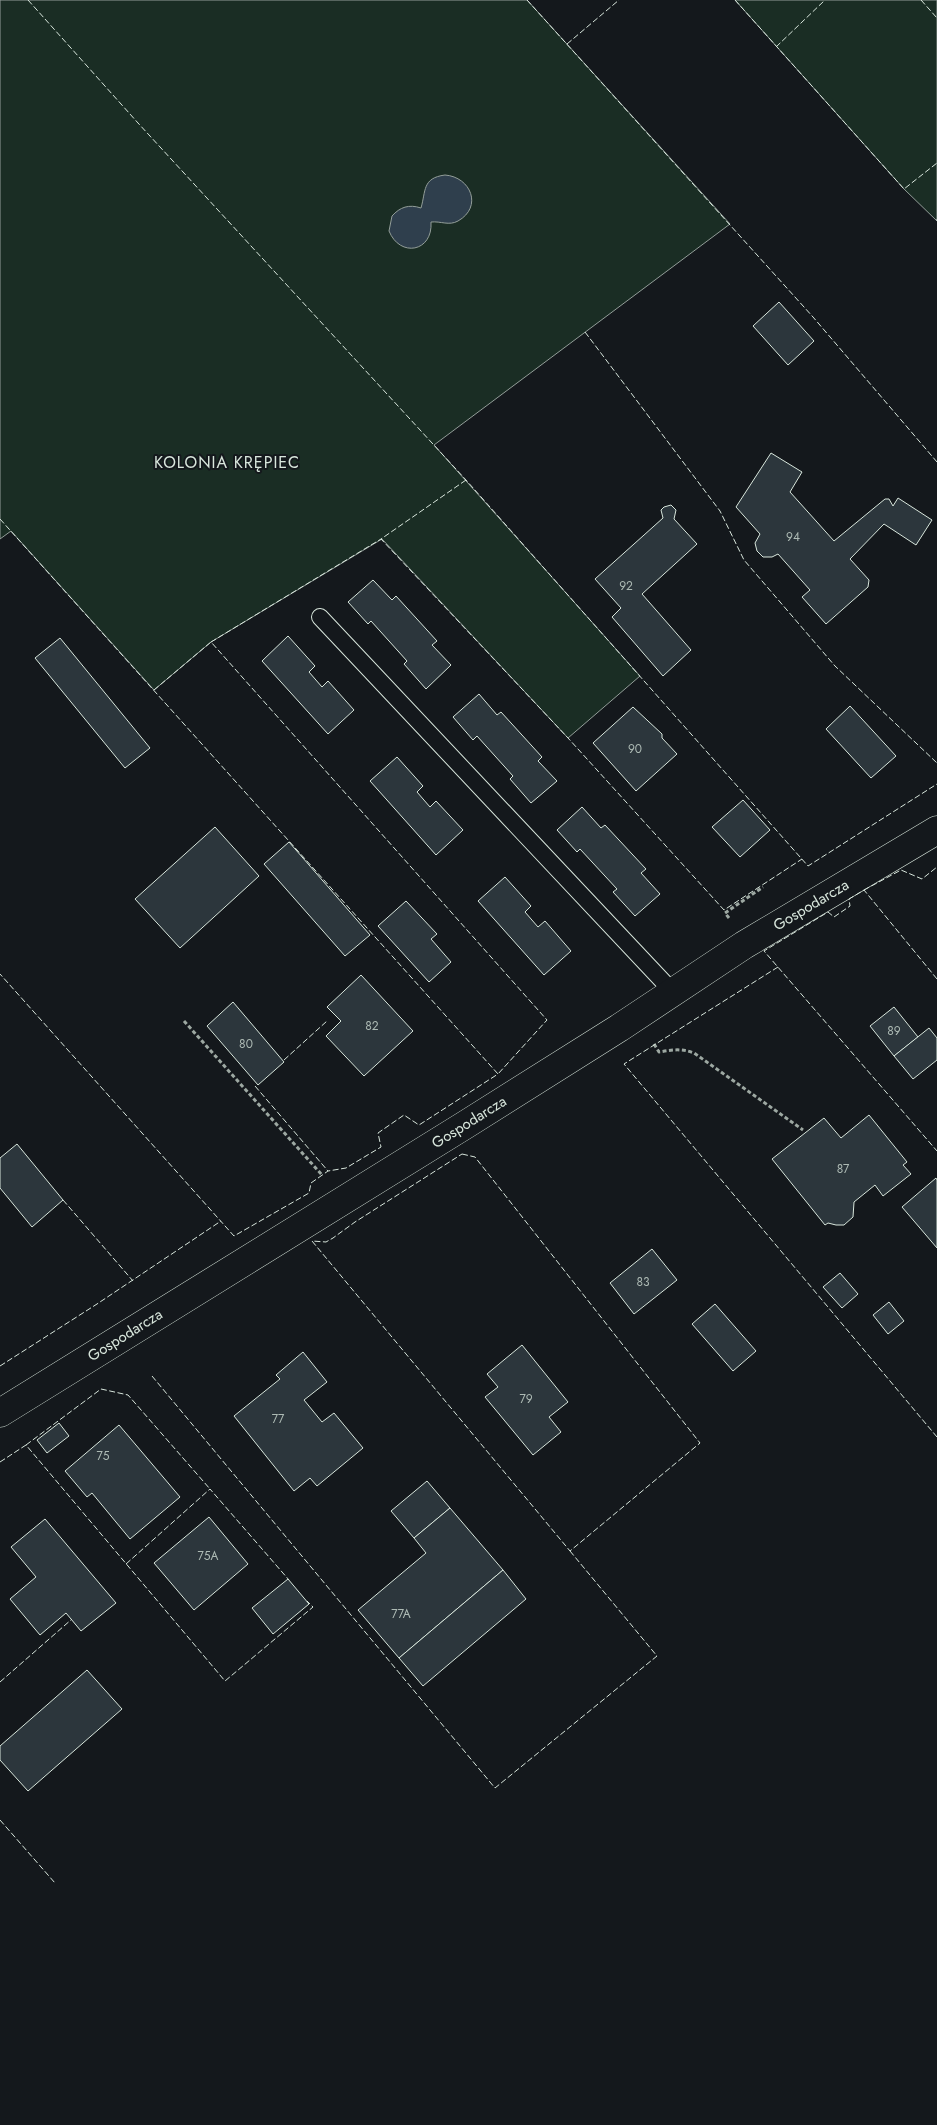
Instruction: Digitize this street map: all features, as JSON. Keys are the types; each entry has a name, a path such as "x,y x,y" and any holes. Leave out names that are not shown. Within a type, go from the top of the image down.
{"street":[{"name":"Gospodarcza","path":"0,1413 344,1200 634,1017 744,945 937,830"}],"lane":[{"path":"320,617 672,992"}],"path":[{"path":"634,1017 659,1052 674,1049 694,1053 803,1130"},
{"path":"184,1022 344,1200"}],"green space":[{"path":"0,0 527,0 730,224 434,445 640,676 568,738 382,539 211,642 154,690 11,531 0,539"},
{"path":"735,0 937,0 937,221 904,189"}],"water":[{"path":"445,175 462,181 471,193 472,201 466,215 455,222 431,222 427,240 415,248 400,245 394,240 389,231 392,216 398,210 405,207 421,208 426,186 432,179"}],"building":[{"path":"779,302 814,341 788,365 753,326"},
{"path":"771,453 802,472 790,492 834,541 885,499 889,499 893,506 898,498 932,520 916,545 884,524 850,559 869,580 868,587 826,624 802,597 810,590 778,554 772,557 763,557 757,551 755,543 760,534 736,507"},
{"path":"671,505 676,510 674,519 697,544 642,594 691,650 663,676 612,617 621,608 595,579 663,518 661,510"},
{"path":"373,580 392,600 396,596 437,641 432,645 451,665 426,689 404,664 407,661 371,621 368,624 348,602"},
{"path":"288,636 315,666 309,672 322,687 328,681 354,710 328,734 262,661"},
{"path":"60,638 150,748 125,768 35,658"},
{"path":"479,694 497,715 501,712 542,757 538,761 557,781 531,803 510,779 513,776 477,736 473,740 453,717"},
{"path":"850,706 896,756 871,778 826,729"},
{"path":"633,707 662,734 662,738 677,754 636,791 593,743"},
{"path":"397,757 423,786 417,792 430,807 436,801 463,830 436,855 370,781"},
{"path":"743,800 770,830 740,857 712,827"},
{"path":"582,807 601,828 605,825 646,869 641,873 660,894 635,916 613,892 617,889 580,849 577,852 557,830"},
{"path":"215,827 259,876 180,948 135,899"},
{"path":"289,842 370,935 345,956 264,864"},
{"path":"505,877 531,906 525,912 538,927 545,921 571,951 544,975 478,901"},
{"path":"406,901 437,934 431,939 451,962 429,982 378,926"},
{"path":"361,975 413,1031 364,1076 326,1036 341,1021 327,1007"},
{"path":"233,1002 284,1062 258,1085 207,1026"},
{"path":"894,1007 918,1037 894,1056 870,1026"},
{"path":"929,1028 937,1038 937,1060 913,1079 894,1056"},
{"path":"869,1115 907,1162 903,1165 911,1174 883,1196 875,1185 854,1202 853,1217 844,1225 828,1223 825,1225 772,1159 824,1118 841,1138"},
{"path":"17,1144 63,1200 32,1227 0,1188 0,1158"},
{"path":"936,1178 937,1180 937,1248 902,1207"},
{"path":"652,1249 677,1280 634,1314 610,1283"},
{"path":"840,1273 858,1294 842,1308 823,1287"},
{"path":"889,1302 904,1321 888,1334 873,1315"},
{"path":"715,1304 756,1351 733,1371 692,1324"},
{"path":"522,1345 568,1402 549,1417 561,1432 533,1455 485,1397 498,1387 487,1374"},
{"path":"303,1352 327,1382 304,1400 322,1422 334,1413 363,1448 317,1486 310,1478 294,1491 234,1416 280,1379 276,1375"},
{"path":"59,1423 69,1436 47,1453 37,1440"},
{"path":"119,1425 180,1497 130,1539 92,1493 87,1497 65,1471"},
{"path":"427,1481 450,1508 414,1538 391,1511"},
{"path":"450,1508 503,1570 399,1658 358,1610 426,1553 414,1538"},
{"path":"209,1517 248,1564 194,1610 154,1563"},
{"path":"45,1519 116,1603 81,1631 66,1613 40,1635 10,1599 36,1577 11,1547"},
{"path":"503,1570 526,1599 423,1686 399,1658"},
{"path":"288,1579 309,1604 273,1634 252,1608"},
{"path":"87,1670 122,1709 28,1791 0,1760 0,1746"}],"fence":[{"path":"28,0 138,123 466,480 808,866 937,784"},
{"path":"527,0 813,317 937,462"},
{"path":"567,44 619,0"},
{"path":"735,0 904,189 937,163"},
{"path":"776,47 825,0"},
{"path":"921,0 937,18"},
{"path":"585,332 720,511 744,560 835,666 937,763"},
{"path":"466,480 381,539 568,738 724,910 802,859"},
{"path":"0,519 498,1074 419,1125 404,1115 378,1133 381,1147 346,1168 328,1171 311,1183 309,1193 234,1236 0,974"},
{"path":"211,642 381,539"},
{"path":"154,690 211,642 547,1020 498,1074"},
{"path":"864,890 901,870 922,879 937,867"},
{"path":"937,979 864,890 849,899 850,906 834,917 828,912 764,951 937,1151"},
{"path":"778,967 624,1064 937,1437"},
{"path":"284,1060 327,1021"},
{"path":"255,1086 328,1171"},
{"path":"462,1154 475,1157 700,1443 570,1551 312,1241 326,1242 333,1238 462,1154"},
{"path":"63,1200 133,1281"},
{"path":"0,1366 221,1221"},
{"path":"152,1376 495,1788 657,1656 570,1551"},
{"path":"26,1445 101,1389 128,1395 210,1489"},
{"path":"0,1462 26,1445 225,1681 313,1607 307,1601"},
{"path":"126,1564 210,1489 289,1580"},
{"path":"0,1682 72,1619"},
{"path":"0,1820 55,1883"}],"district":[{"name":"KOLONIA KRĘPIEC","path":"227,462"}]}
